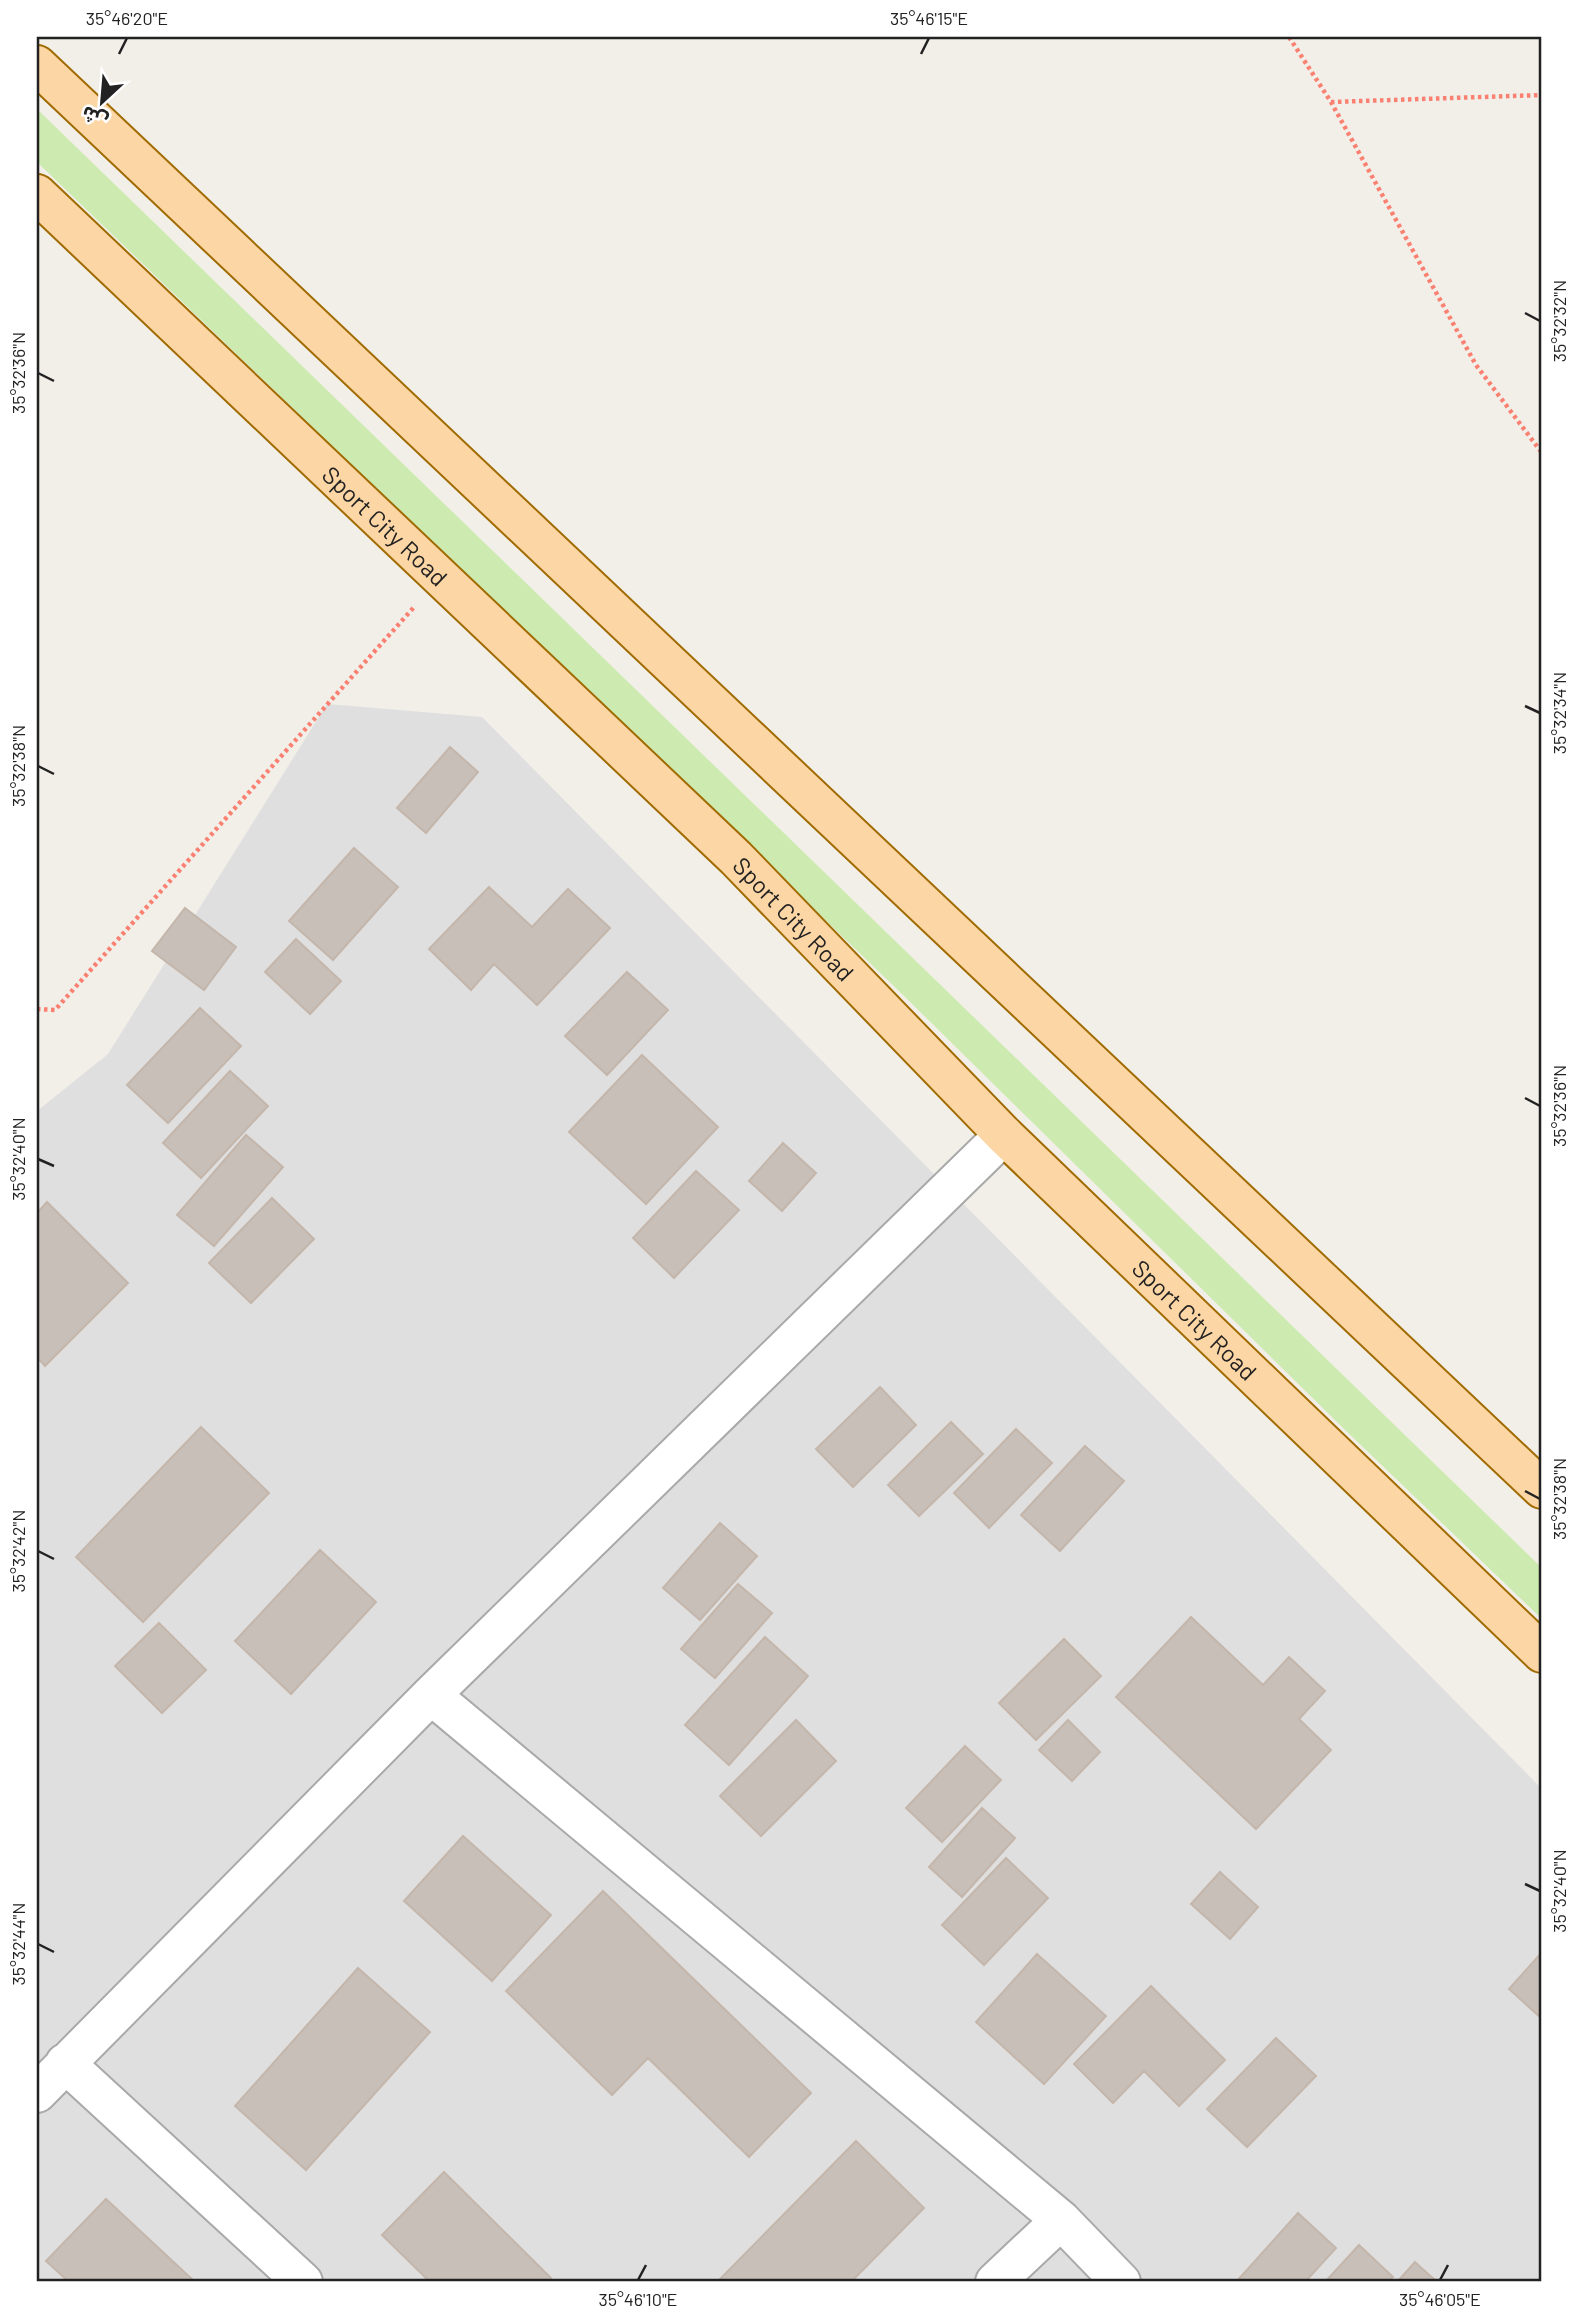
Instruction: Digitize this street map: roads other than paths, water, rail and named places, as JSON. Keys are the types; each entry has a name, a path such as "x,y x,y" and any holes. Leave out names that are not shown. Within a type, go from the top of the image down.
{"main road":[{"path":"37,65 1542,1489"},
{"name":"Sport City Road","path":"37,194 736,858 1004,1135 1542,1653"}],"street":[{"path":"37,2093 431,1695 1004,1135"},
{"path":"431,1695 1061,2220 1121,2282"},
{"path":"65,2063 303,2282"},
{"path":"995,2282 1061,2220"}]}
